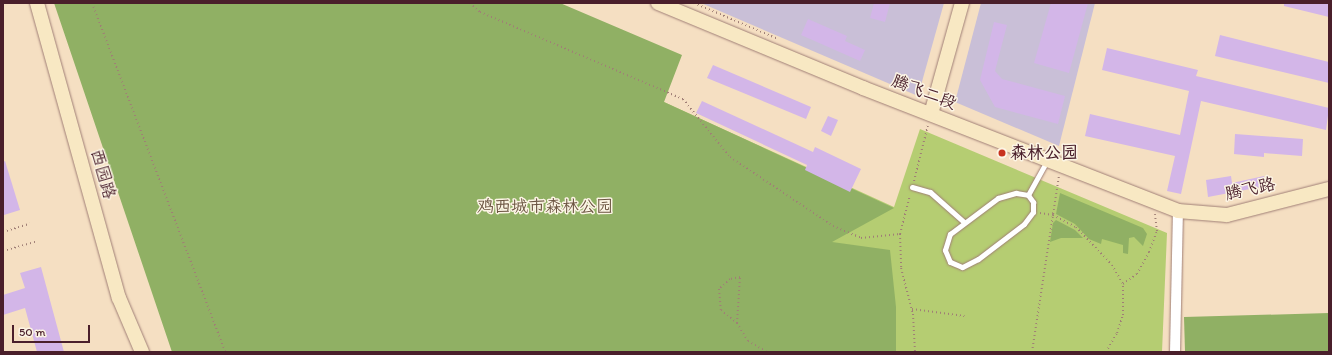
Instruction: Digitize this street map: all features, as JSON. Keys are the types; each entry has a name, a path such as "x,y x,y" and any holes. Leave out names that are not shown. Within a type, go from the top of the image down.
{"street":[{"name":"西园路","path":"37,3 119,298 142,352"},
{"name":"腾飞二段","path":"658,3 931,114 1178,211"},
{"path":"931,114 962,3"},
{"name":"腾飞路","path":"1178,211 1227,215 1329,189"},
{"path":"1175,352 1178,211"}],"lane":[{"path":"1028,196 1047,160"},
{"path":"912,187 930,192 964,222"},
{"path":"1016,192 1028,196 1033,202 1033,212 1024,224 978,259 962,267 950,262 945,250 950,234 998,198 1016,192"}],"path":[{"path":"92,3 226,352"},
{"path":"470,3 480,12 683,99 730,157 833,226 861,238 900,234"},
{"path":"914,352 912,309 901,268 900,234 931,114"},
{"path":"1032,352 1060,165"},
{"path":"1123,284 1137,274 1149,252 1157,231 1153,201"},
{"path":"1033,212 1053,215 1076,227 1112,265 1123,284 1123,316 1117,333 1106,352"},
{"path":"3,232 30,224"},
{"path":"3,251 37,242"},
{"path":"737,323 740,277 730,279 719,289 721,310 737,323 748,341 767,352"},
{"path":"912,309 964,316"}],"shaded area":[{"path":"701,3 944,3 918,96"},
{"path":"981,3 1095,3 1059,146 955,102"}],"green space":[{"name":"鸡西城市森林公园","path":"54,3 560,3 682,55 664,102 894,208 832,242 890,250 896,307 896,352 172,352"},
{"name":"鸡西城市森林公园","path":"447,3 894,207 920,129 1167,233 1162,352 399,352"},
{"path":"1060,193 1143,228 1147,234 1143,246 1134,237 1129,238 1128,254 1123,253 1123,245 1102,239 1101,244 1089,239 1075,224 1056,214"},
{"path":"1056,220 1075,230 1083,238 1061,238 1050,242 1053,223"},
{"path":"1329,313 1329,352 1185,352 1184,317"}],"building":[{"path":"874,3 890,3 885,22 870,18"},
{"path":"1051,3 1088,3 1069,73 1034,63"},
{"path":"1284,3 1329,3 1329,17 1284,6"},
{"path":"808,19 847,36 845,41 865,50 860,61 801,35"},
{"path":"994,22 1007,25 995,71 1002,79 1065,96 1058,124 995,107 980,80"},
{"path":"1220,35 1329,62 1329,83 1215,56"},
{"path":"1107,48 1198,70 1196,76 1329,108 1326,130 1201,101 1181,194 1167,191 1175,156 1085,136 1090,114 1180,135 1189,91 1102,70"},
{"path":"713,65 811,107 806,119 707,78"},
{"path":"702,101 813,152 815,147 861,169 850,192 805,170 807,165 696,113"},
{"path":"828,116 838,120 831,136 821,131"},
{"path":"1235,134 1303,139 1302,156 1264,153 1264,157 1234,154"},
{"path":"5,161 20,210 4,215 3,162"},
{"path":"1231,176 1232,183 1264,176 1266,186 1208,197 1206,180"},
{"path":"41,267 64,352 37,352 25,308 3,315 3,295 25,288 20,273"}],"place":[{"name":"森林公园","path":"1002,153"}]}
